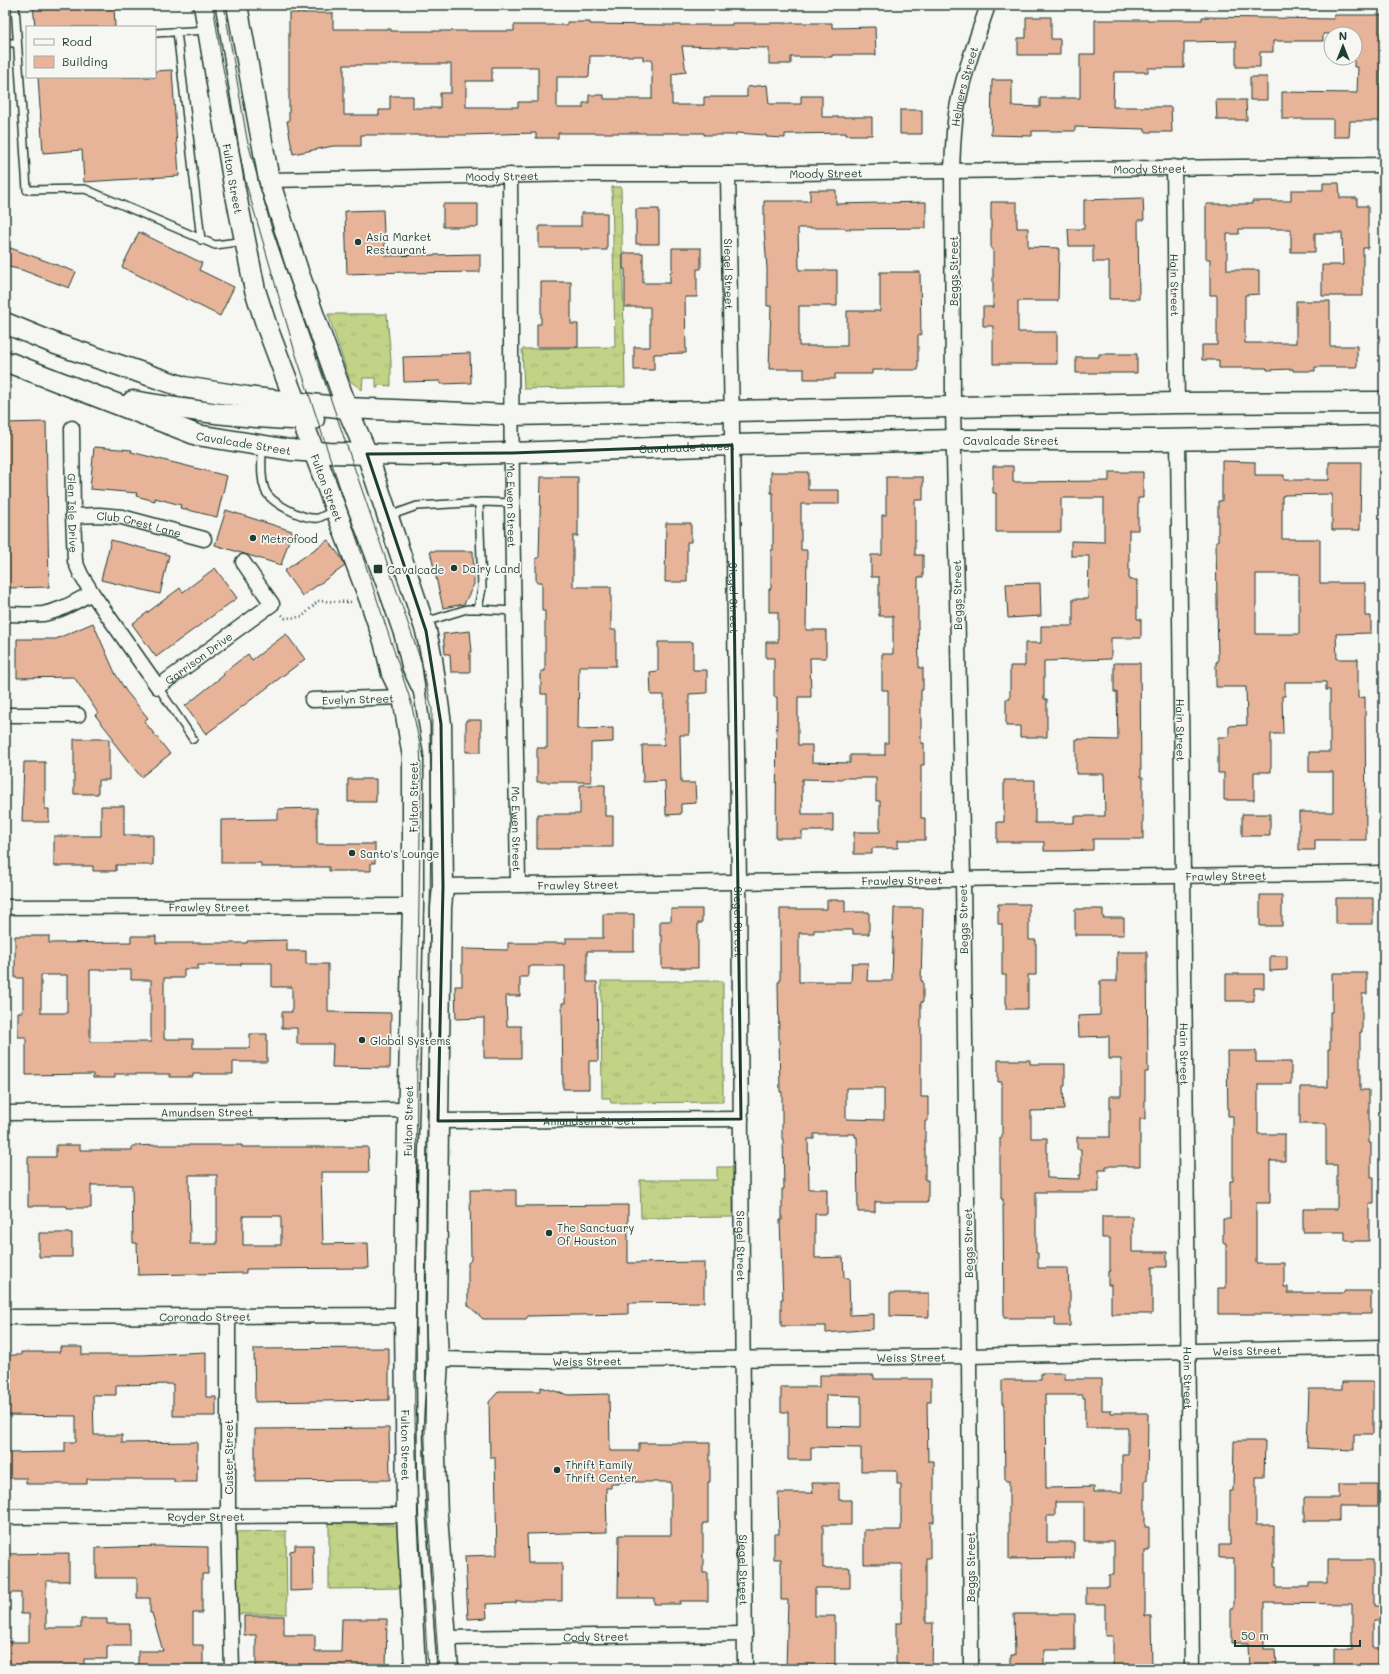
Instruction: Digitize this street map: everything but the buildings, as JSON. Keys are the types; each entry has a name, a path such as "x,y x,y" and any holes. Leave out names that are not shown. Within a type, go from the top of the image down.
{"main road":[{"name":"Fulton Street","path":"204,5 234,185 257,297 267,328 315,452 384,640 392,674 403,697 413,757 413,906 405,1315 407,1515 415,1669"},
{"path":"237,5 269,180 298,271 347,408 367,454 423,623 432,659 441,724 443,886 438,1121 436,1315 438,1359 434,1431 437,1515 447,1638 448,1669"},
{"path":"5,323 56,344 184,387 299,411 337,417 347,408 512,415 1177,403 1384,402"},
{"name":"Cavalcade Street","path":"5,361 197,435 315,452 391,455 512,453 732,445 954,440 1178,440 1384,436"},
{"path":"90,394 182,410 299,411"}],"street":[{"name":"Helmers Street","path":"952,170 956,114 968,66 988,5"},
{"name":"Moody Street","path":"269,180 510,175 728,174 1384,165"},
{"name":"Hain Street","path":"1174,167 1177,403"},
{"name":"Beggs Street","path":"952,170 953,407 969,1356 971,1669"},
{"name":"Siegel Street","path":"728,174 739,881 745,1669"},
{"name":"Mc Ewen Street","path":"510,175 512,503 518,884"},
{"name":"Glen Isle Drive","path":"72,428 75,561 81,575 92,592"},
{"name":"Hain Street","path":"1178,440 1192,1669"},
{"name":"Club Crest Lane","path":"73,516 99,515 122,517 204,539"},
{"path":"243,562 272,604"},
{"path":"5,614 42,614 56,611 92,592"},
{"name":"Garrison Drive","path":"92,592 158,687 272,604"},
{"name":"Evelyn Street","path":"312,700 403,697"},
{"path":"5,715 78,715"},
{"name":"Frawley Street","path":"443,886 1384,873"},
{"name":"Frawley Street","path":"5,908 413,906"},
{"name":"Amundsen Street","path":"5,1113 408,1110"},
{"name":"Amundsen Street","path":"438,1121 741,1119"},
{"name":"Coronado Street","path":"5,1318 405,1315"},
{"name":"Custer Street","path":"228,1317 228,1516 232,1669"},
{"name":"Weiss Street","path":"438,1359 548,1360 969,1356 1188,1350 1384,1347"},
{"name":"Royder Street","path":"5,1518 407,1515"},
{"name":"Cody Street","path":"447,1638 745,1634"}],"lane":[{"path":"15,5 27,190 85,189 214,245 245,241"},
{"path":"156,33 208,30"},
{"path":"177,31 201,240"},
{"path":"5,43 18,43"},
{"path":"262,445 262,479 266,492 279,506 303,516 317,518 336,510"},
{"path":"478,609 482,588 479,502"},
{"path":"388,516 417,506 479,502 512,503"},
{"path":"423,623 467,609 514,611"},
{"path":"158,687 193,739"}],"path":[{"path":"272,604 285,618 302,617 318,601 371,603"}],"highlighted area":[{"path":"732,445 741,1119 438,1121 443,886 441,724 426,631 367,454 512,453"}],"green space":[{"path":"612,187 621,187 625,387 524,389 522,349 615,347"},
{"path":"328,314 387,314 391,361 391,386 378,385 378,388 376,388 376,378 363,378 362,390 350,381"},
{"path":"601,981 723,981 723,1102 611,1103 610,1098 602,1098"},
{"path":"717,1167 733,1167 733,1217 641,1218 640,1180 717,1180"},
{"path":"329,1523 394,1525 401,1530 402,1588 329,1589"},
{"path":"286,1531 287,1614 236,1614 235,1532"}],"tram line":[{"path":"213,5 222,63 245,180 295,352 411,702 420,745 415,1404 420,1536 428,1669"},
{"path":"224,5 247,139 271,226 421,661 432,709 425,1440 428,1516 439,1669"}],"place":[{"name":"Asia Market Restaurant","path":"358,242"},
{"name":"Metrofood","path":"253,538"},
{"name":"Dairy Land","path":"454,568"},
{"name":"Cavalcade","path":"378,569"},
{"name":"Santo's Lounge","path":"352,853"},
{"name":"Global Systems","path":"362,1040"},
{"name":"The Sanctuary Of Houston","path":"549,1233"},
{"name":"Thrift Family Thrift Center","path":"557,1470"}]}
